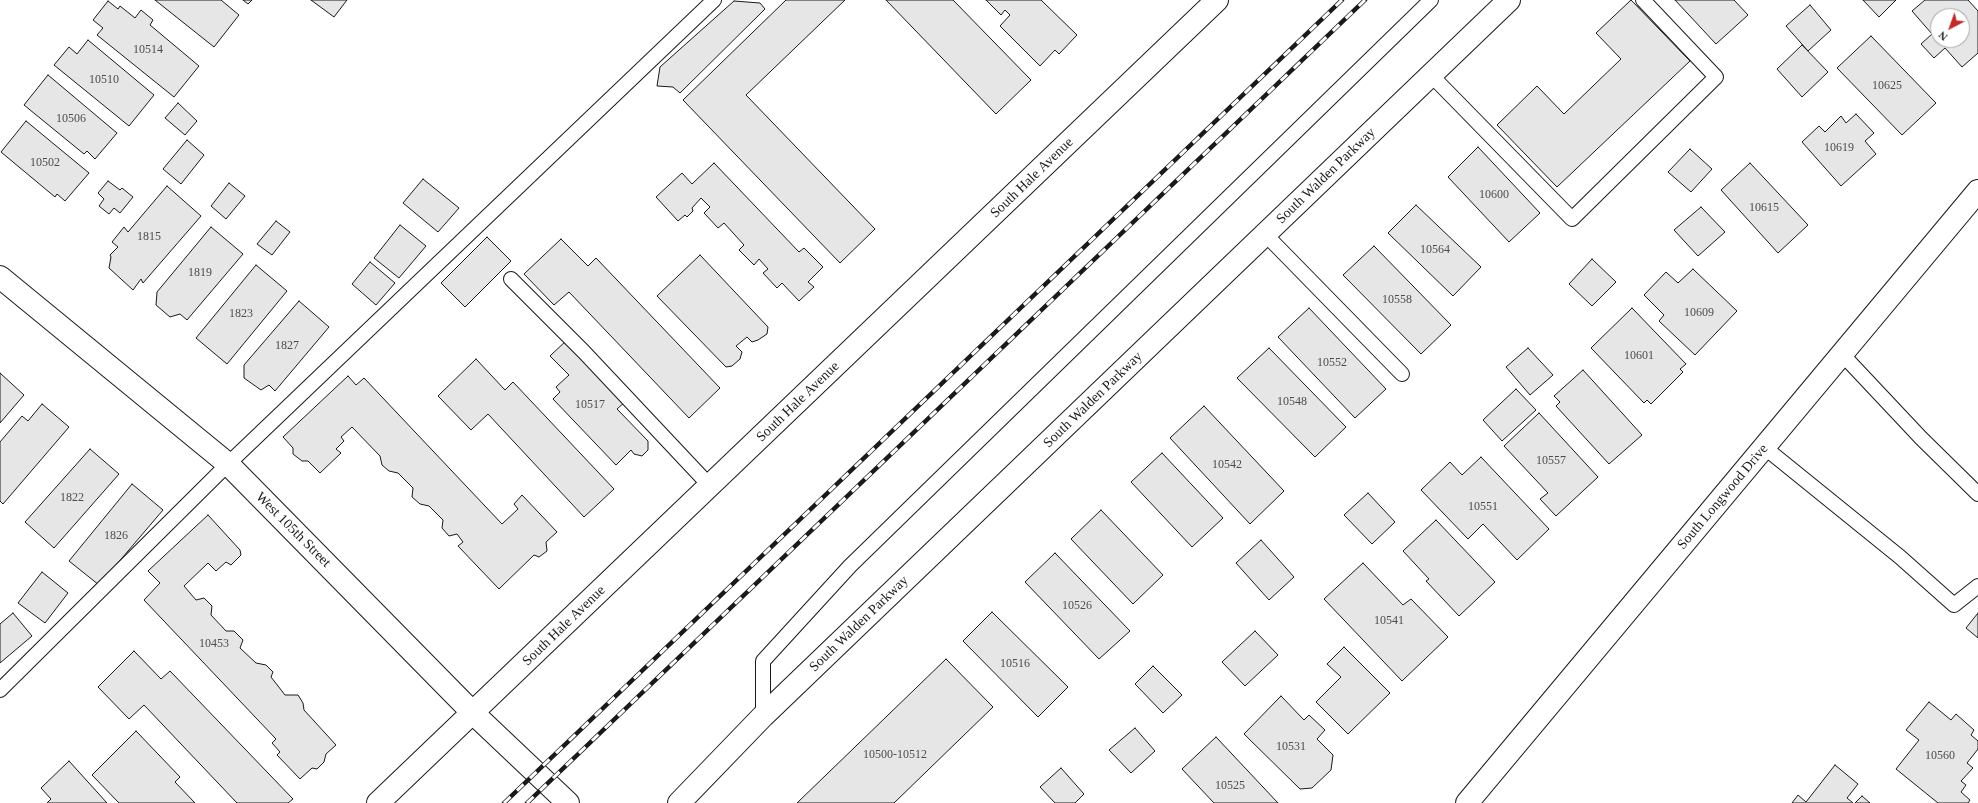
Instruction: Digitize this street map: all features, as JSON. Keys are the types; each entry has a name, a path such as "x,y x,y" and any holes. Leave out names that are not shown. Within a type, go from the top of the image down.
{"street":[{"name":"South Hale Avenue","path":"378,803 1217,0"},
{"name":"South Walden Parkway","path":"679,803 763,716 1509,0"},
{"name":"South Longwood Drive","path":"1467,803 1978,190"},
{"name":"West 105th Street","path":"0,277 228,464 472,713 568,803"}],"lane":[{"path":"0,690 228,464 714,0"},
{"path":"763,716 763,661 850,566 1430,0"},
{"path":"1431,75 1572,219 1716,77 1643,0"},
{"path":"1265,234 1402,374"},
{"path":"511,279 615,384 710,486"},
{"path":"1842,354 1921,438 1978,494"},
{"path":"1764,447 1900,557 1954,605 1978,586"}],"building":[{"path":"155,0 221,0 239,15 214,47"},
{"path":"243,0 252,0 248,4"},
{"path":"311,0 347,0 334,17"},
{"path":"786,0 845,0 746,95 875,229 840,263 683,100"},
{"path":"886,0 953,0 1031,80 996,114"},
{"path":"986,0 1041,0 1077,35 1059,54 1055,50 1040,66 1000,26 1010,15 1005,10 1001,15"},
{"path":"1631,0 1690,61 1557,187 1497,125 1537,86 1564,114 1621,59 1596,33"},
{"path":"1675,0 1734,0 1748,15 1716,44"},
{"path":"1863,0 1896,0 1879,17"},
{"path":"1925,0 1968,0 1978,11 1978,53 1962,67 1945,48 1970,48 1970,8 1930,8 1930,32 1912,11"},
{"path":"108,1 118,9 120,6 135,18 141,10 153,20 150,25 199,66 174,97 97,35 103,28 93,20"},
{"path":"734,1 760,3 765,9 680,93 673,87 657,86 660,67"},
{"path":"1810,5 1831,30 1808,51 1786,26"},
{"path":"1871,36 1936,103 1902,135 1837,68"},
{"path":"1930,36 1930,48 1945,48 1934,58 1921,44"},
{"path":"88,40 154,95 129,126 54,65 69,47 77,54"},
{"path":"1802,45 1828,72 1802,97 1777,69"},
{"path":"48,75 117,133 95,159 87,151 84,154 24,105"},
{"path":"178,103 197,121 185,135 165,118"},
{"path":"1856,114 1874,133 1865,141 1876,154 1841,186 1802,142 1819,126 1825,132 1841,116 1846,123"},
{"path":"26,121 89,173 65,201 57,194 55,197 1,152"},
{"path":"187,140 204,155 181,184 163,169"},
{"path":"1478,147 1540,213 1509,242 1448,177"},
{"path":"1690,149 1712,169 1691,192 1668,172"},
{"path":"714,163 799,252 804,248 823,267 808,282 814,287 799,301 782,283 777,288 763,273 768,269 759,259 754,265 739,250 744,245 724,223 718,228 704,213 710,207 701,198 692,208 693,211 687,217 685,215 678,221 656,197 682,173 692,184"},
{"path":"1750,163 1808,225 1778,253 1721,190"},
{"path":"423,179 459,208 438,232 403,203"},
{"path":"108,181 120,190 122,188 133,197 120,213 114,208 109,214 99,206 104,199 98,193"},
{"path":"229,183 245,196 226,219 211,206"},
{"path":"167,186 201,216 143,283 141,279 133,290 109,268 110,255 118,247 112,242 124,227 128,232"},
{"path":"1416,205 1481,267 1453,296 1388,233"},
{"path":"1701,207 1725,232 1698,256 1674,230"},
{"path":"276,221 290,232 272,255 257,244"},
{"path":"400,225 426,246 399,278 374,258"},
{"path":"211,227 243,254 187,320 180,314 170,317 156,305 157,292"},
{"path":"487,237 511,261 465,307 441,283"},
{"path":"561,239 588,266 596,258 720,388 689,418 569,292 554,305 524,274"},
{"path":"1374,246 1451,325 1421,354 1343,275"},
{"path":"700,255 768,327 767,334 758,340 752,342 747,337 736,346 742,352 740,359 732,366 726,367 657,296"},
{"path":"1592,259 1616,282 1592,306 1569,284"},
{"path":"370,262 395,283 376,305 352,284"},
{"path":"256,265 287,291 227,364 196,338"},
{"path":"1693,269 1737,311 1695,355 1659,321 1664,315 1644,295 1666,272 1678,283"},
{"path":"299,301 329,327 275,391 269,385 261,390 244,378 244,365"},
{"path":"1309,308 1386,389 1355,418 1278,337"},
{"path":"1632,308 1686,364 1680,369 1683,372 1651,404 1647,400 1644,403 1591,348"},
{"path":"567,340 626,401 617,409 648,441 648,450 642,456 634,454 631,450 616,465 553,399 560,392 556,387 569,375 550,356"},
{"path":"1269,348 1346,427 1315,457 1237,378"},
{"path":"1528,348 1553,375 1530,395 1506,367"},
{"path":"476,359 505,390 513,382 614,489 584,517 488,414 471,430 438,396"},
{"path":"1583,370 1642,435 1609,464 1556,406 1560,402 1554,396"},
{"path":"0,373 24,395 0,423"},
{"path":"348,376 356,385 364,378 502,524 518,509 514,504 522,495 557,532 546,542 547,551 539,557 534,555 499,589 458,546 463,542 457,534 449,536 442,528 443,520 429,506 420,504 412,497 413,488 398,473 389,471 382,465 380,456 352,427 341,437 344,441 336,449 341,453 320,473 308,461 302,461 293,454 293,448 283,437"},
{"path":"1516,389 1536,410 1502,441 1483,420"},
{"path":"42,404 69,427 3,504 0,501 0,442 22,416 28,421"},
{"path":"1204,406 1284,491 1250,524 1170,438"},
{"path":"1539,413 1598,477 1556,516 1540,499 1548,493 1504,446"},
{"path":"90,449 119,474 54,548 25,522"},
{"path":"1162,453 1223,518 1192,547 1131,482"},
{"path":"1481,457 1549,529 1517,560 1483,524 1468,539 1421,490 1450,462 1462,475"},
{"path":"132,484 163,510 99,585 69,561"},
{"path":"1368,493 1395,522 1372,544 1344,515"},
{"path":"1101,510 1163,575 1133,604 1071,539"},
{"path":"208,515 240,550 241,555 231,565 226,562 216,571 208,563 184,586 196,600 204,598 212,606 211,615 226,631 234,631 243,640 240,648 256,663 266,665 273,672 271,677 285,695 298,695 303,703 304,710 336,745 326,754 324,762 317,769 312,768 300,779 277,755 280,752 272,743 276,739 144,600 160,583 148,571"},
{"path":"1436,520 1495,582 1459,616 1426,581 1429,579 1403,551"},
{"path":"1261,540 1294,577 1269,600 1236,563"},
{"path":"1055,553 1130,631 1099,659 1025,582"},
{"path":"1363,563 1403,605 1411,599 1448,637 1402,681 1324,599"},
{"path":"42,572 68,593 45,623 18,603"},
{"path":"992,612 1068,687 1038,717 963,641"},
{"path":"13,613 32,636 0,663 0,624"},
{"path":"1978,613 1978,638 1966,628"},
{"path":"1255,631 1278,655 1245,686 1222,662"},
{"path":"1344,647 1390,693 1348,734 1316,702 1341,677 1327,664"},
{"path":"134,651 161,679 170,671 293,799 288,803 237,803 144,705 129,719 98,687"},
{"path":"946,659 993,707 894,803 797,803"},
{"path":"1153,666 1182,695 1163,713 1135,684"},
{"path":"1281,696 1304,720 1309,715 1325,730 1317,739 1333,755 1331,770 1312,788 1300,789 1244,734"},
{"path":"1929,702 1951,720 1956,714 1974,730 1971,735 1978,741 1978,749 1967,763 1973,768 1961,781 1966,785 1961,792 1970,800 1968,803 1938,803 1896,769 1919,740 1906,730"},
{"path":"1135,728 1155,751 1131,773 1109,750"},
{"path":"136,731 180,777 175,782 195,803 119,803 92,775"},
{"path":"1216,737 1278,803 1214,803 1182,769"},
{"path":"69,761 107,803 47,803 51,799 41,788"},
{"path":"1835,765 1858,784 1847,798 1853,803 1792,803 1798,795 1806,802"},
{"path":"1061,768 1084,794 1075,803 1055,803 1040,787"},
{"path":"1862,796 1870,803 1855,803"}],"railway":[{"path":"504,803 1342,0"},
{"path":"527,803 1365,0"}]}
